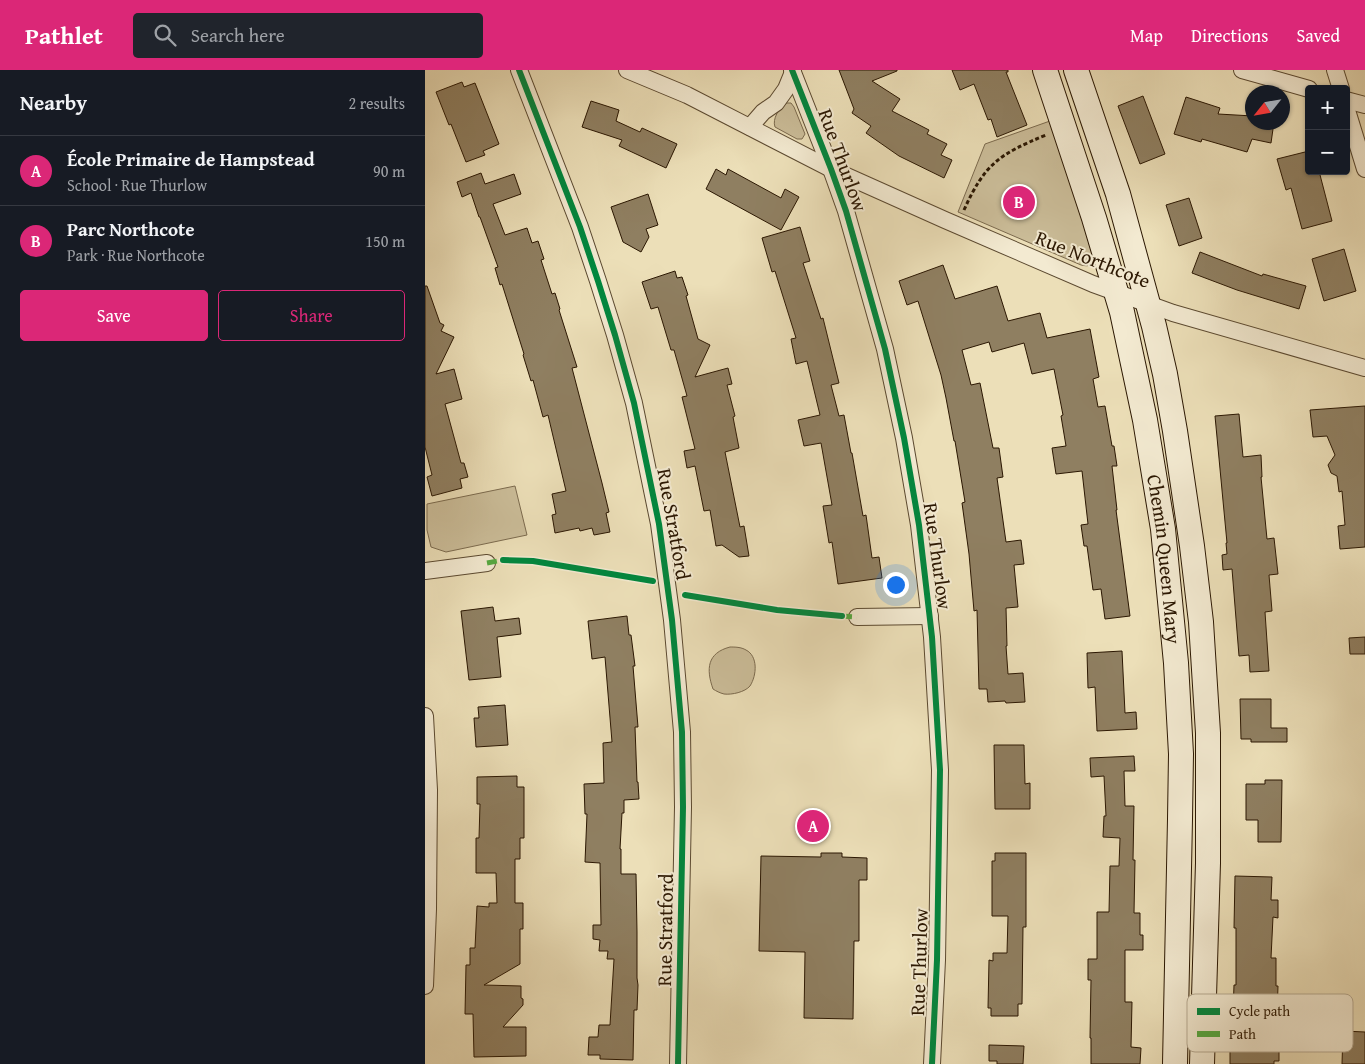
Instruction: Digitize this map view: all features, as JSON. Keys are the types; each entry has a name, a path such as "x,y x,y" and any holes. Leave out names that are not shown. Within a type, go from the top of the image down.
{"street":[{"name":"Rue Stratford","path":"519,70 599,280 634,404 659,524 673,627 682,732 683,806 678,1064"},
{"name":"Rue Northcote","path":"627,70 687,95 831,169 1117,294 1148,305 1365,368"},
{"name":"Chemin Queen Mary","path":"1045,70 1117,294 1137,380 1156,481 1167,559 1178,685 1181,789 1175,1064"},
{"name":"Chemin Queen Mary","path":"1076,70 1118,194 1148,305 1165,374 1182,469 1196,578 1205,684 1208,758 1208,854 1204,994"},
{"path":"1242,70 1305,88"},
{"path":"1335,70 1340,85"},
{"name":"Rue Thurlow","path":"750,127 763,112 776,104 786,89 793,71"},
{"name":"Rue Thurlow","path":"793,71 846,211 887,358 904,438 917,515 930,616 937,699 940,770 932,1064"},
{"path":"1350,101 1365,105"},
{"path":"1350,120 1365,169"},
{"path":"425,571 487,563"},
{"path":"857,617 930,616"},
{"path":"1178,685 1205,684"},
{"path":"425,716 429,790 426,838 428,909 425,986"}],"path":[{"path":"963,214 971,194 988,168 997,160 1021,146 1054,132"}],"shaded area":[{"path":"786,103 791,103 794,107 805,134 802,139 797,139 775,127 774,121 777,114"},
{"path":"1050,121 1093,257 1094,261 1088,266 1081,265 958,212 985,144"},
{"path":"515,486 527,535 446,552 431,547 427,530 427,504"},
{"path":"730,647 742,648 750,653 753,657 755,671 748,688 738,693 724,694 713,689 709,669 710,663 717,653"}],"building":[{"path":"839,70 897,70 872,81 900,99 892,111 929,130 927,134 947,144 941,155 952,160 944,178 899,156 866,133 871,126 852,113 854,109"},
{"path":"952,70 1008,70 1006,72 1027,125 997,137 991,119 988,120 974,84 960,90"},
{"path":"462,82 464,87 475,83 499,144 483,151 485,155 466,162 436,92"},
{"path":"1143,96 1165,154 1140,164 1118,106"},
{"path":"1186,97 1220,108 1218,114 1245,116 1245,130 1273,130 1271,143 1252,139 1247,152 1202,139 1201,142 1174,134"},
{"path":"591,101 619,110 616,121 640,132 642,128 677,144 666,168 619,146 622,140 582,127"},
{"path":"1305,152 1305,175 1320,175 1332,221 1302,229 1291,188 1286,190 1277,159"},
{"path":"716,169 726,175 728,169 781,198 785,189 799,197 781,230 706,189"},
{"path":"481,173 485,184 514,174 521,194 493,204 505,235 527,228 532,243 538,241 544,259 541,260 552,294 555,293 577,367 572,368 609,512 606,513 610,532 594,535 592,528 580,531 579,528 555,533 552,515 556,514 552,494 566,491 548,415 543,417 502,284 500,285 495,268 498,267 471,193 462,197 457,182"},
{"path":"648,194 658,225 646,229 649,237 641,252 623,242 611,207"},
{"path":"1189,198 1202,238 1179,246 1166,205"},
{"path":"800,227 810,261 803,263 821,319 823,318 839,383 831,385 839,416 844,415 863,516 866,515 872,558 879,557 882,578 838,584 832,542 829,543 823,506 832,505 821,443 804,446 798,420 820,415 807,361 796,364 791,339 796,338 775,271 772,272 762,238"},
{"path":"1344,249 1356,291 1324,301 1312,259"},
{"path":"1200,252 1262,276 1263,274 1306,286 1299,309 1237,290 1192,273"},
{"path":"943,265 955,299 997,286 1008,321 1040,313 1047,338 1090,329 1099,377 1093,379 1098,407 1105,406 1112,446 1114,446 1117,466 1112,466 1116,510 1130,616 1105,619 1101,589 1093,590 1087,546 1084,546 1081,525 1088,524 1082,471 1056,474 1052,448 1066,446 1061,416 1063,415 1054,369 1032,374 1024,343 992,352 989,342 962,350 971,385 980,383 993,448 999,448 1003,477 997,478 1006,542 1021,540 1024,564 1014,565 1018,607 1006,608 1006,646 1008,674 1023,673 1025,702 988,702 987,689 979,689 977,610 974,611 962,503 965,502 955,441 941,375 918,301 907,305 899,281"},
{"path":"675,271 677,278 682,277 698,339 710,345 695,377 728,368 732,384 727,385 735,416 733,417 739,448 725,452 740,527 744,526 749,556 739,557 722,545 716,546 710,510 704,511 695,466 687,468 684,451 695,449 682,397 687,396 674,350 671,350 658,307 651,309 642,282"},
{"path":"425,286 427,286 440,323 444,325 441,331 454,337 436,374 454,369 462,399 445,404 461,463 464,463 468,477 460,479 462,488 432,496 427,477 432,475 425,447"},
{"path":"1365,406 1365,547 1340,549 1338,526 1345,525 1342,491 1339,492 1337,476 1331,473 1328,465 1335,455 1327,436 1313,437 1310,410"},
{"path":"1239,414 1243,457 1261,455 1261,477 1267,539 1274,538 1278,574 1269,575 1272,611 1265,612 1269,671 1250,672 1249,655 1239,656 1232,569 1223,570 1222,555 1227,554 1227,543 1215,416"},
{"path":"493,607 495,621 519,618 521,634 497,637 501,677 469,680 461,611"},
{"path":"627,616 635,666 633,666 638,727 635,727 639,799 624,800 620,849 621,874 636,874 638,985 637,1010 634,1010 633,1060 600,1059 600,1055 588,1055 589,1037 598,1037 599,1025 610,1025 614,959 607,959 608,951 599,951 600,940 593,939 593,925 601,925 600,863 585,862 587,814 585,814 584,784 604,783 603,743 612,742 605,657 592,659 588,621"},
{"path":"1365,637 1365,654 1350,654 1349,638"},
{"path":"1122,651 1125,713 1136,712 1137,729 1097,731 1095,687 1088,688 1087,653"},
{"path":"1240,699 1271,699 1271,728 1287,728 1287,742 1251,742 1251,739 1241,739"},
{"path":"505,705 508,745 476,747 474,718 479,718 478,707"},
{"path":"994,745 1024,745 1025,784 1030,783 1030,809 995,809"},
{"path":"1134,756 1135,771 1124,771 1125,806 1134,806 1134,913 1140,913 1140,935 1143,935 1143,950 1125,950 1125,1002 1132,1002 1131,1047 1141,1048 1140,1064 1091,1064 1091,980 1088,980 1088,959 1097,959 1097,912 1109,912 1110,866 1119,866 1120,838 1103,837 1104,816 1106,816 1104,776 1091,777 1090,758"},
{"path":"517,776 517,787 524,787 524,838 520,838 520,859 515,859 515,903 523,903 523,929 520,929 520,964 484,985 521,986 523,1005 503,1027 526,1027 526,1056 474,1057 473,1014 465,1014 466,965 470,965 470,948 475,948 477,906 489,907 489,903 497,903 496,873 476,873 476,838 479,838 480,804 477,804 477,777"},
{"path":"1265,780 1282,780 1281,842 1258,842 1258,820 1246,820 1246,784 1265,784"},
{"path":"821,853 842,853 842,857 867,858 867,880 859,880 859,941 854,941 853,1019 804,1018 805,952 759,951 761,856 821,857"},
{"path":"995,853 1026,853 1026,927 1023,927 1022,1004 1018,1004 1018,1016 991,1016 991,1008 988,1008 989,960 993,961 993,953 1007,953 1008,916 992,916 992,861 995,861"},
{"path":"1235,876 1272,877 1271,900 1278,900 1278,918 1273,917 1271,958 1276,958 1278,994 1234,994 1234,985 1236,985 1236,928 1234,928"},
{"path":"1353,1031 1365,1032 1365,1064 1342,1064 1342,1052 1353,1052"},
{"path":"989,1045 1024,1046 1023,1064 997,1064 997,1061 989,1061"},
{"path":"1230,1052 1279,1052 1279,1061 1274,1061 1274,1064 1230,1064"}],"marked path":[{"path":"487,563 503,560"},
{"path":"842,616 857,617"}],"cycle path":[{"path":"519,70 580,227 615,335 634,403 659,524 672,620 682,732 683,807 678,1064"},
{"path":"792,70 846,211 885,349 904,438 919,525 932,637 940,770 937,960 932,1064"},
{"path":"503,560 533,561 653,581"},
{"path":"685,595 777,610 842,616"}],"place":[{"name":"Parc Northcote","path":"1019,202"},
{"name":"École Primaire de Hampstead","path":"813,826"}]}
